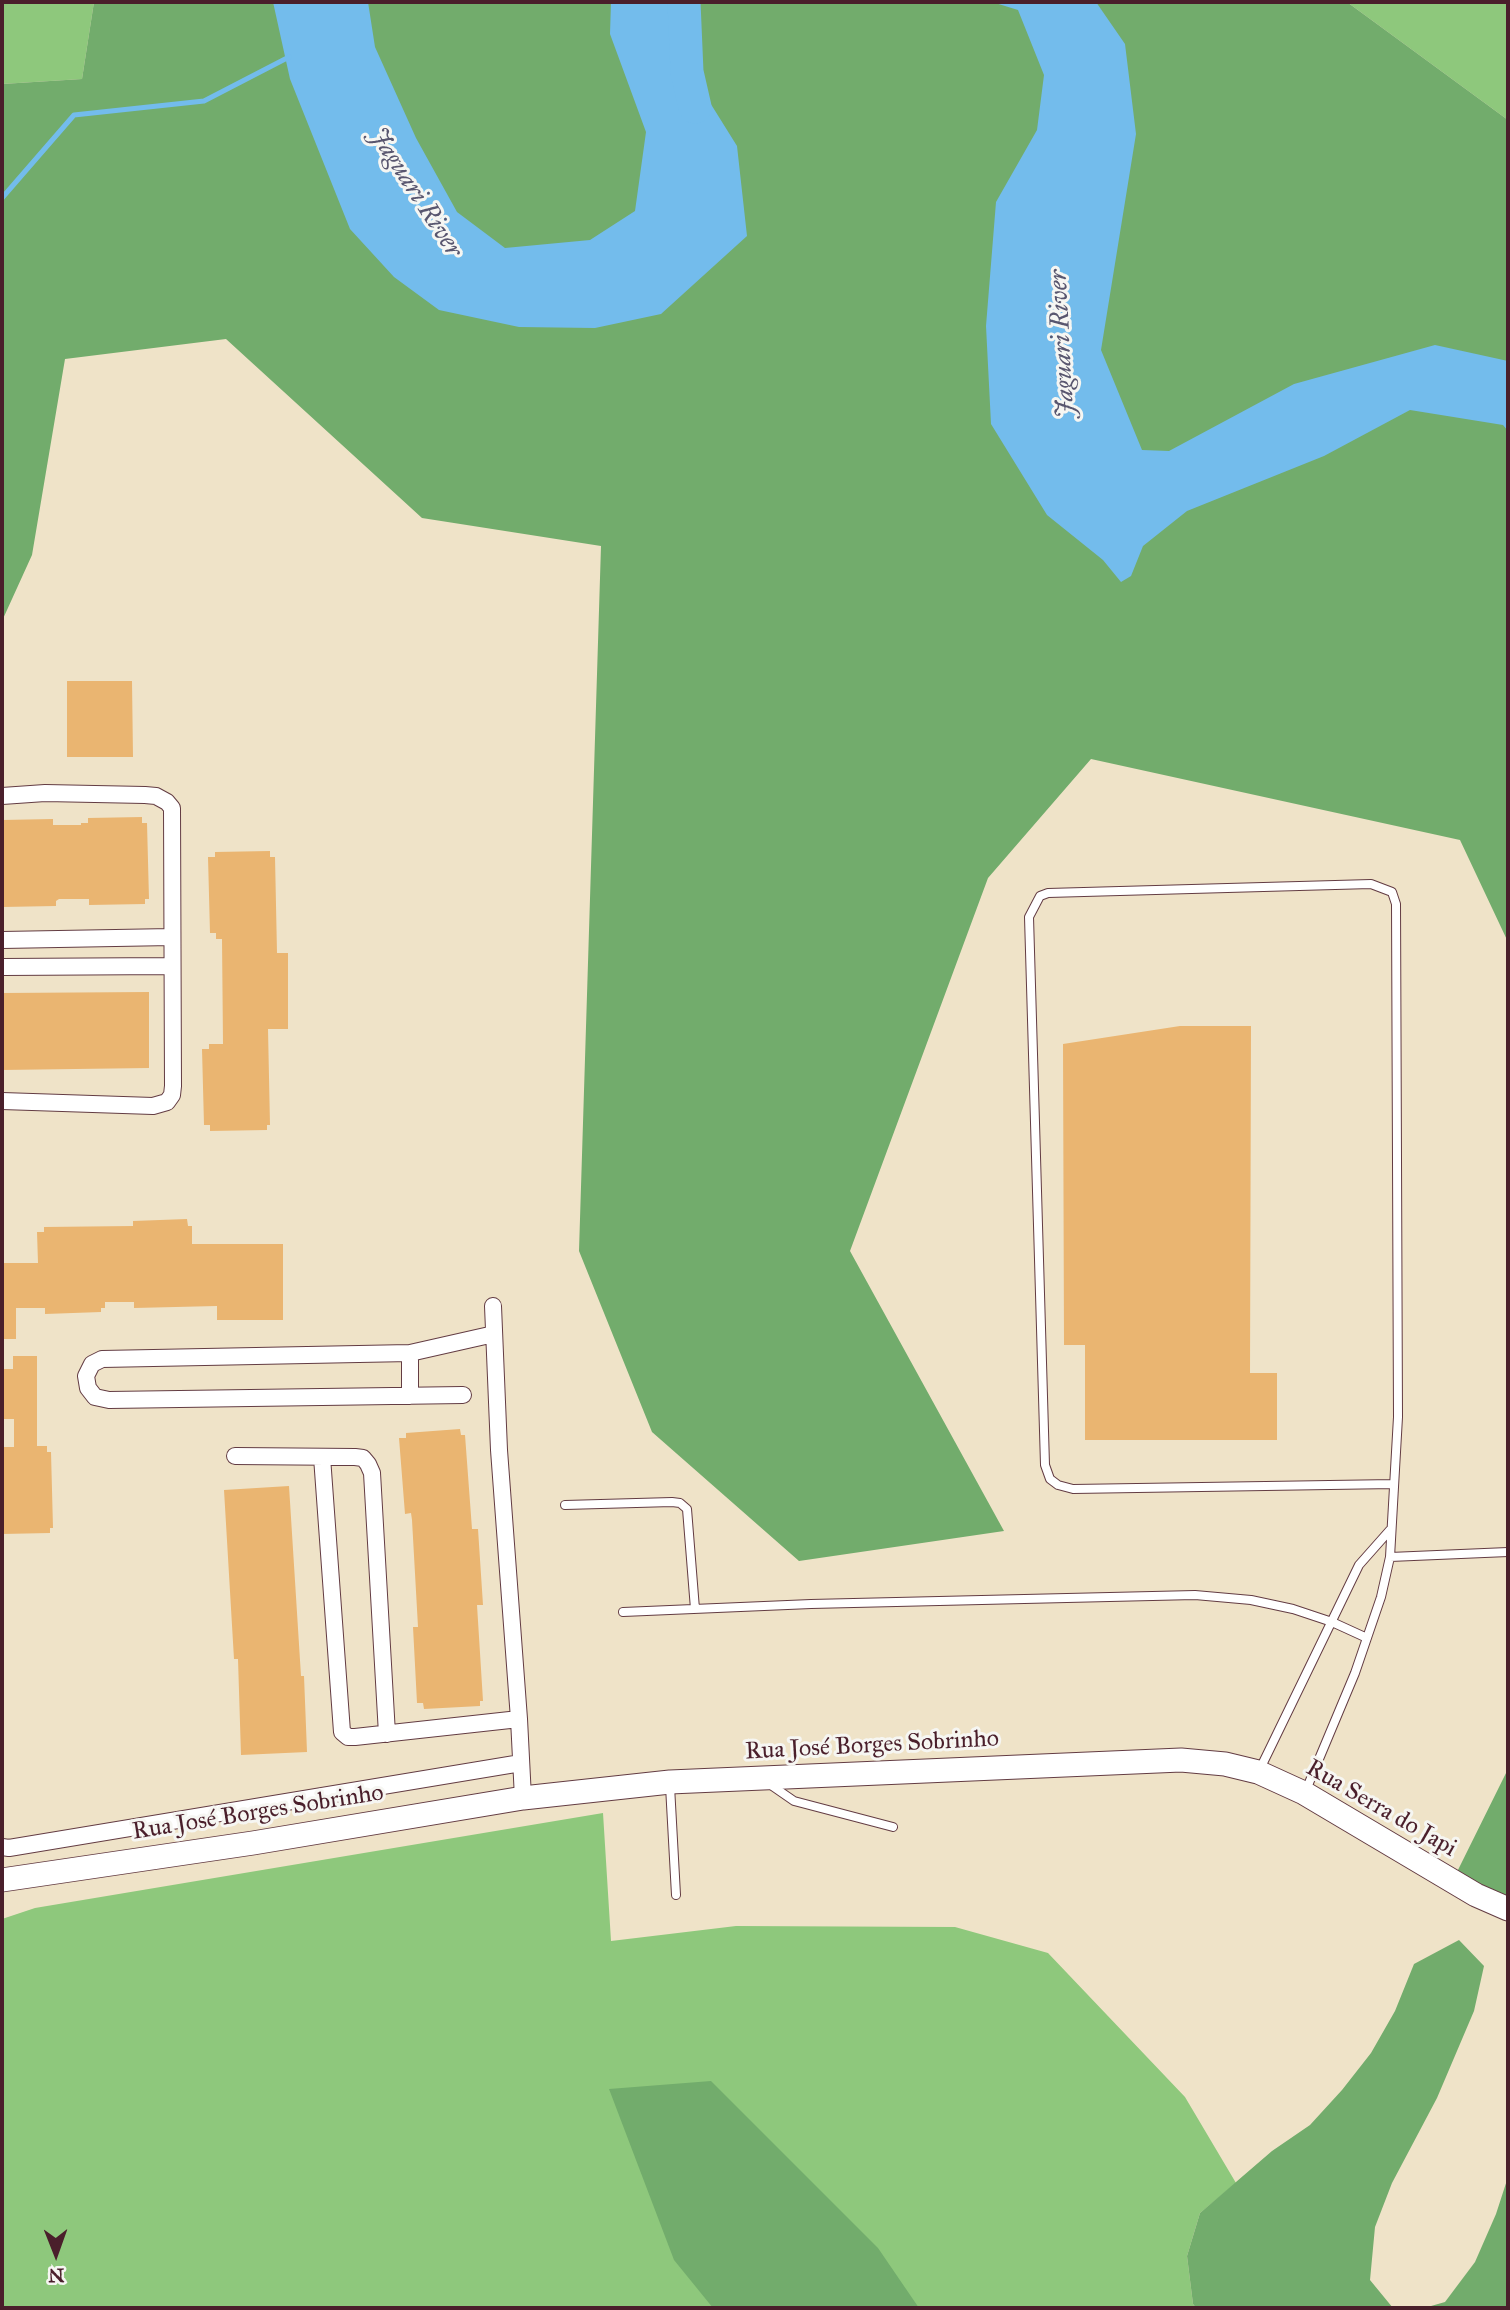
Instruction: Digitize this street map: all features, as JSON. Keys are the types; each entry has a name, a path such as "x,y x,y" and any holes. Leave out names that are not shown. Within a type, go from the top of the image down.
{"street":[{"path":"2,796 45,793 145,795 156,796 172,808 173,1086 172,1095 167,1102 153,1106 2,1101"},
{"path":"2,940 172,937"},
{"path":"2,968 172,966"},
{"path":"494,1306 501,1477 523,1798"},
{"path":"463,1395 109,1400 95,1397 88,1388 86,1376 92,1364 102,1359 410,1353 494,1334"},
{"path":"410,1353 410,1396"},
{"path":"235,1456 363,1458 369,1464 372,1473 387,1734"},
{"path":"322,1457 342,1732 348,1737 355,1737 519,1719"},
{"name":"Rua José Borges Sobrinho","path":"2,1880 253,1843 523,1798 670,1782 1168,1761 1225,1764"},
{"path":"2,1847 9,1848 521,1763"},
{"name":"Rua Serra do Japi","path":"1225,1764 1258,1772 1304,1793 1476,1895 1508,1909"}],"lane":[{"path":"1304,1793 1355,1673 1381,1597 1390,1557 1391,1530 1394,1484 1398,1403 1396,904 1392,892 1371,884 1048,893 1040,896 1029,917 1045,1465 1050,1479 1058,1485 1073,1489 1394,1484"},
{"path":"565,1505 672,1502 687,1508 695,1609"},
{"path":"1258,1772 1359,1565 1391,1530"},
{"path":"1390,1557 1508,1552"},
{"path":"623,1612 1195,1595 1251,1600 1293,1609 1332,1622 1367,1638"},
{"path":"759,1777 794,1801 892,1826"},
{"path":"670,1782 676,1895"}],"green space":[{"path":"2,2 94,2 82,79 2,84"},
{"path":"94,2 1347,2 1508,120 1508,942 1460,840 1091,759 988,878 850,1251 1004,1531 799,1561 652,1432 579,1251 601,546 422,518 226,339 65,359 32,555 2,621 2,84 82,79"},
{"path":"1347,2 1508,2 1508,120"},
{"path":"1508,1769 1508,1897 1455,1876"},
{"path":"603,1813 611,1941 736,1926 955,1927 1048,1953 1185,2097 1236,2183 1200,2213 1187,2256 1193,2304 1196,2308 2,2308 2,1919 35,1908"},
{"path":"1459,1940 1484,1966 1474,2011 1437,2098 1392,2183 1375,2227 1370,2280 1393,2308 1196,2308 1193,2304 1187,2256 1200,2213 1272,2151 1310,2125 1371,2053 1395,2011 1414,1964"},
{"path":"711,2081 878,2248 919,2308 713,2308 674,2260 609,2089"},
{"path":"1508,2177 1508,2308 1424,2308 1445,2302 1475,2262 1496,2214"}],"water":[{"path":"273,2 368,2 375,47 416,138 457,212 505,248 590,240 635,211 646,132 610,34 611,2 680,2 671,17 679,53 737,146 747,236 661,314 595,328 519,327 439,310 394,277 350,229 290,79"},
{"path":"992,2 1096,2 1125,44 1136,134 1101,350 1142,450 1169,451 1294,384 1435,345 1508,361 1508,431 1503,425 1410,410 1324,456 1187,511 1143,546 1131,576 1121,582 1103,560 1047,515 991,424 986,326 996,202 1037,130 1044,75 1018,10"}],"building":[{"path":"67,681 132,681 133,757 67,757"},
{"path":"142,817 142,823 147,823 149,899 145,899 145,904 89,905 89,899 59,899 56,906 2,907 2,820 53,819 53,825 81,825 88,823 88,818"},
{"path":"270,851 270,857 275,857 277,953 288,953 288,1029 268,1029 270,1125 267,1125 267,1130 210,1131 210,1125 204,1125 202,1049 209,1049 209,1044 223,1044 222,939 216,939 216,933 210,933 208,857 215,857 215,852"},
{"path":"149,992 149,1068 2,1070 2,993"},
{"path":"1180,1026 1251,1026 1250,1373 1277,1373 1277,1440 1085,1440 1085,1345 1064,1345 1063,1044"},
{"path":"187,1219 188,1226 192,1226 192,1244 283,1244 283,1320 217,1320 217,1306 134,1308 134,1302 105,1302 105,1308 101,1308 101,1312 45,1314 45,1308 16,1308 16,1339 2,1339 2,1263 38,1263 37,1232 44,1232 44,1227 133,1226 133,1221"},
{"path":"13,1356 37,1356 37,1446 47,1446 47,1452 51,1452 53,1528 50,1528 50,1533 2,1534 2,1447 14,1447 14,1419 2,1419 2,1369 13,1369"},
{"path":"460,1429 461,1435 465,1435 472,1529 478,1529 483,1605 477,1605 483,1701 480,1701 480,1706 424,1709 423,1703 417,1703 413,1627 418,1627 412,1520 411,1513 405,1514 399,1438 406,1438 406,1433"},
{"path":"289,1486 301,1676 304,1676 307,1752 241,1755 238,1659 234,1659 224,1490"}],"waterway":[{"name":"Jaguari River","path":"684,2 687,72 695,107"},
{"path":"2,198 74,115 204,101 289,57"}]}
